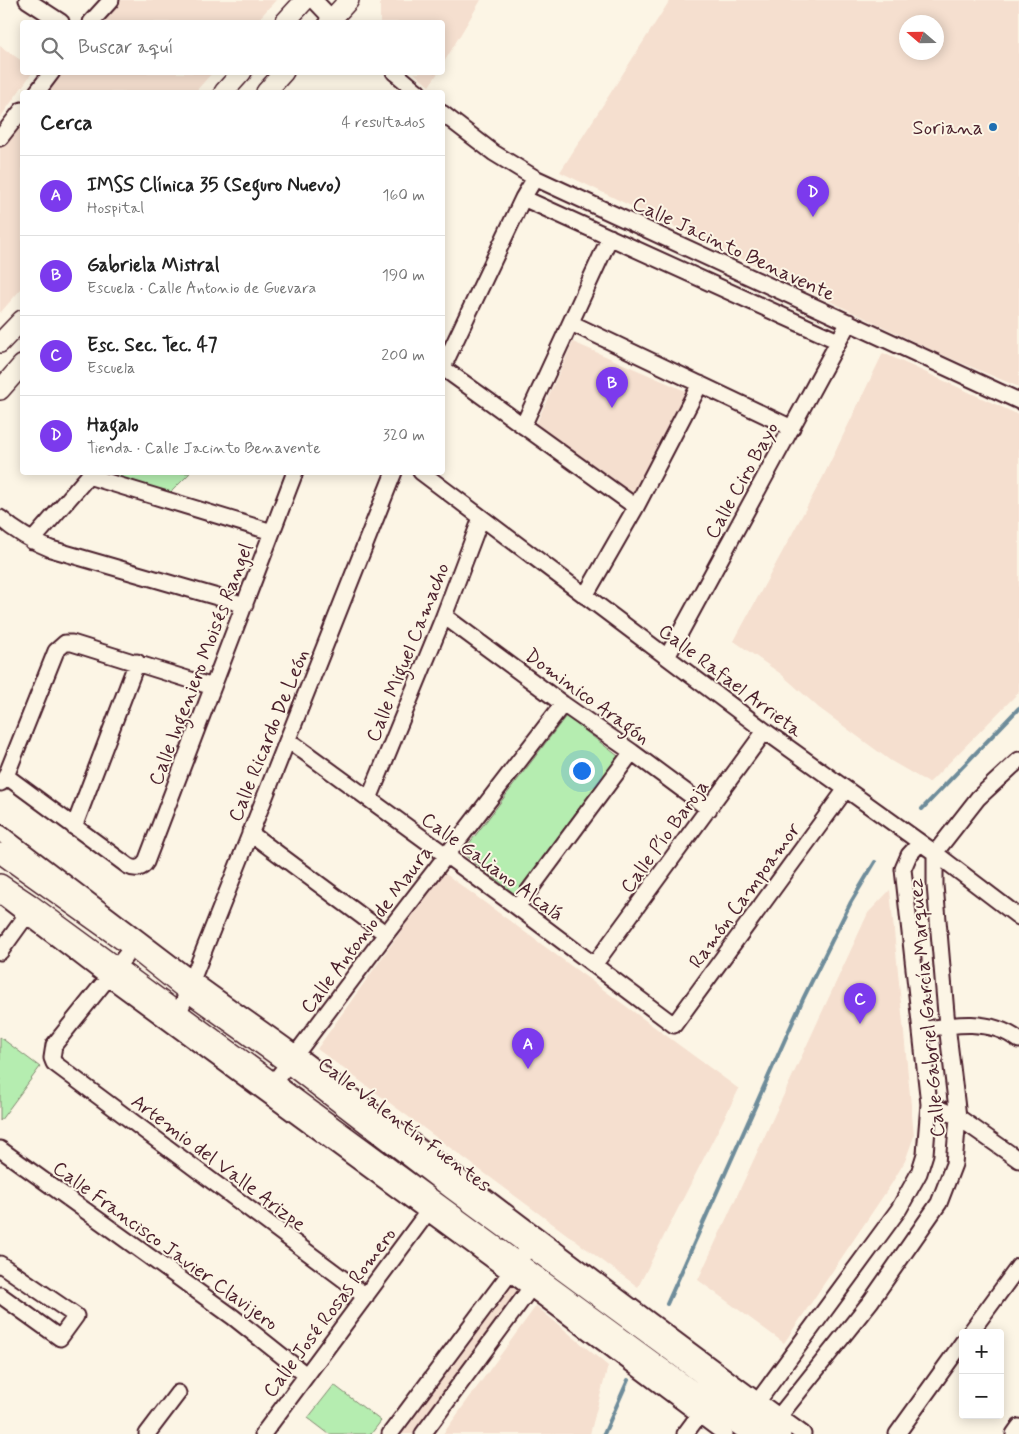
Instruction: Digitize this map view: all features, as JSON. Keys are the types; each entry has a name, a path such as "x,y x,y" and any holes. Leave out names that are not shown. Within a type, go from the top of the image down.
{"main road":[{"path":"288,20 305,0"},
{"path":"334,20 349,0"},
{"path":"226,90 239,75"},
{"path":"268,90 281,75"},
{"path":"0,343 20,322"},
{"path":"0,390 20,367"},
{"name":"Calle Valentín Fuentes","path":"0,853 136,943 190,985 293,1059 453,1190 534,1242 665,1338 714,1396 745,1421 774,1428"},
{"name":"Calle Valentín Fuentes","path":"0,884 111,972 179,1013 348,1137 534,1283 568,1300 615,1342 647,1366 714,1396"},
{"path":"348,1137 360,1164"}],"street":[{"path":"27,0 58,20"},
{"path":"94,20 111,0"},
{"path":"314,0 330,20"},
{"path":"38,90 50,75"},
{"path":"398,75 416,90"},
{"path":"0,138 20,113"},
{"name":"Calle Jacinto Benavente","path":"445,115 494,153 535,178 1019,401"},
{"path":"445,364 523,198 535,178"},
{"path":"523,198 838,341"},
{"path":"523,426 610,238"},
{"name":"Calle Ciro Bayo","path":"667,657 848,322"},
{"path":"571,323 792,428"},
{"path":"445,369 636,507"},
{"path":"585,596 636,507 700,384"},
{"path":"32,541 89,475"},
{"path":"93,475 272,532"},
{"name":"Calle Ingeniero Moisés Rangel","path":"74,826 132,868 140,868 146,862 294,475"},
{"name":"Calle Ricardo De León","path":"179,1013 393,475"},
{"name":"Calle Rafael Arrieta","path":"425,475 766,731 935,852 1019,916"},
{"path":"0,518 18,533 51,549 245,605"},
{"name":"Calle Miguel Camacho","path":"368,799 444,616 481,518"},
{"name":"Dominico Aragón","path":"444,616 709,809"},
{"path":"137,662 74,826 3,780 59,647 64,643 72,643 137,662 214,687"},
{"name":"Calle Antonio de Maura","path":"273,1083 563,704"},
{"name":"Calle Pío Baroja","path":"594,965 766,731"},
{"name":"Calle Galiano Alcalá","path":"288,740 517,907 674,1025"},
{"path":"517,907 632,752"},
{"path":"935,852 978,798 1019,760"},
{"name":"Ramón Campoamor","path":"674,1025 846,789"},
{"path":"0,833 136,943 111,972"},
{"path":"250,833 386,934"},
{"name":"Calle Gabriel García Marquez","path":"745,1421 899,1209 919,1173 924,1154 929,1104 903,869 909,855 920,843"},
{"name":"Calle Gabriel García Marquez","path":"774,1428 871,1301 940,1204 954,1164 958,1117 947,1025 935,885 935,852"},
{"path":"0,895 26,916 111,972 360,1164 427,1213 514,1268"},
{"path":"0,952 26,916"},
{"name":"Artemio del Valle Arizpe","path":"111,972 54,1045 52,1058 58,1066 366,1296"},
{"path":"921,1030 947,1025 990,1025 1001,1029 1019,1040"},
{"path":"929,1104 958,1117 1019,1160"},
{"name":"Calle Francisco Javier Clavijero","path":"0,1149 233,1317 306,1375"},
{"name":"Calle José Rosas Romero","path":"263,1434 427,1213"},
{"path":"390,1434 534,1242"},
{"path":"424,1434 553,1256"},
{"path":"0,1295 60,1338 76,1316 2,1270"},
{"path":"973,1329 1016,1276"},
{"path":"897,1434 959,1348"},
{"path":"147,1434 178,1393"},
{"path":"685,1434 714,1396 745,1421"},
{"path":"1014,1434 1019,1427"},
{"path":"774,1428 803,1434"}],"shaded area":[{"path":"114,0 276,0 258,20 98,20"},
{"path":"380,0 481,0 445,61 445,20 380,20"},
{"path":"670,0 1019,0 1019,387 938,353 560,172"},
{"path":"0,46 20,60 20,75 31,75 0,118"},
{"path":"55,75 210,75 197,90 43,90"},
{"path":"416,75 437,75 429,86"},
{"path":"20,117 20,290 0,313 0,142"},
{"path":"573,342 690,393 633,495 536,424"},
{"path":"883,353 1019,415 1019,692 929,783 891,761 819,708 781,674 734,641 823,477"},
{"path":"443,872 739,1089 638,1287 317,1049"},
{"path":"890,890 914,1136 905,1161 892,1183 784,1343 698,1280 868,913"},
{"path":"511,1286 522,1294 417,1434 400,1434"},
{"path":"536,1306 608,1366 590,1434 443,1434"}],"green space":[{"path":"113,475 188,475 170,493"},
{"path":"566,716 618,756 515,894 462,853"},
{"path":"0,1037 40,1067 0,1121"},
{"path":"334,1385 381,1421 371,1434 329,1434 308,1418"}],"waterway":[{"path":"922,809 1019,708"},
{"path":"667,1304 803,999 851,902 875,862"},
{"path":"604,1434 628,1380"}],"place":[{"name":"Soriana","path":"993,127"},
{"name":"Hagalo","path":"813,217"},
{"name":"Gabriela Mistral","path":"612,408"},
{"name":"Esc. Sec. Tec. 47","path":"860,1024"},
{"name":"IMSS Clínica 35 (Seguro Nuevo)","path":"528,1069"}]}
